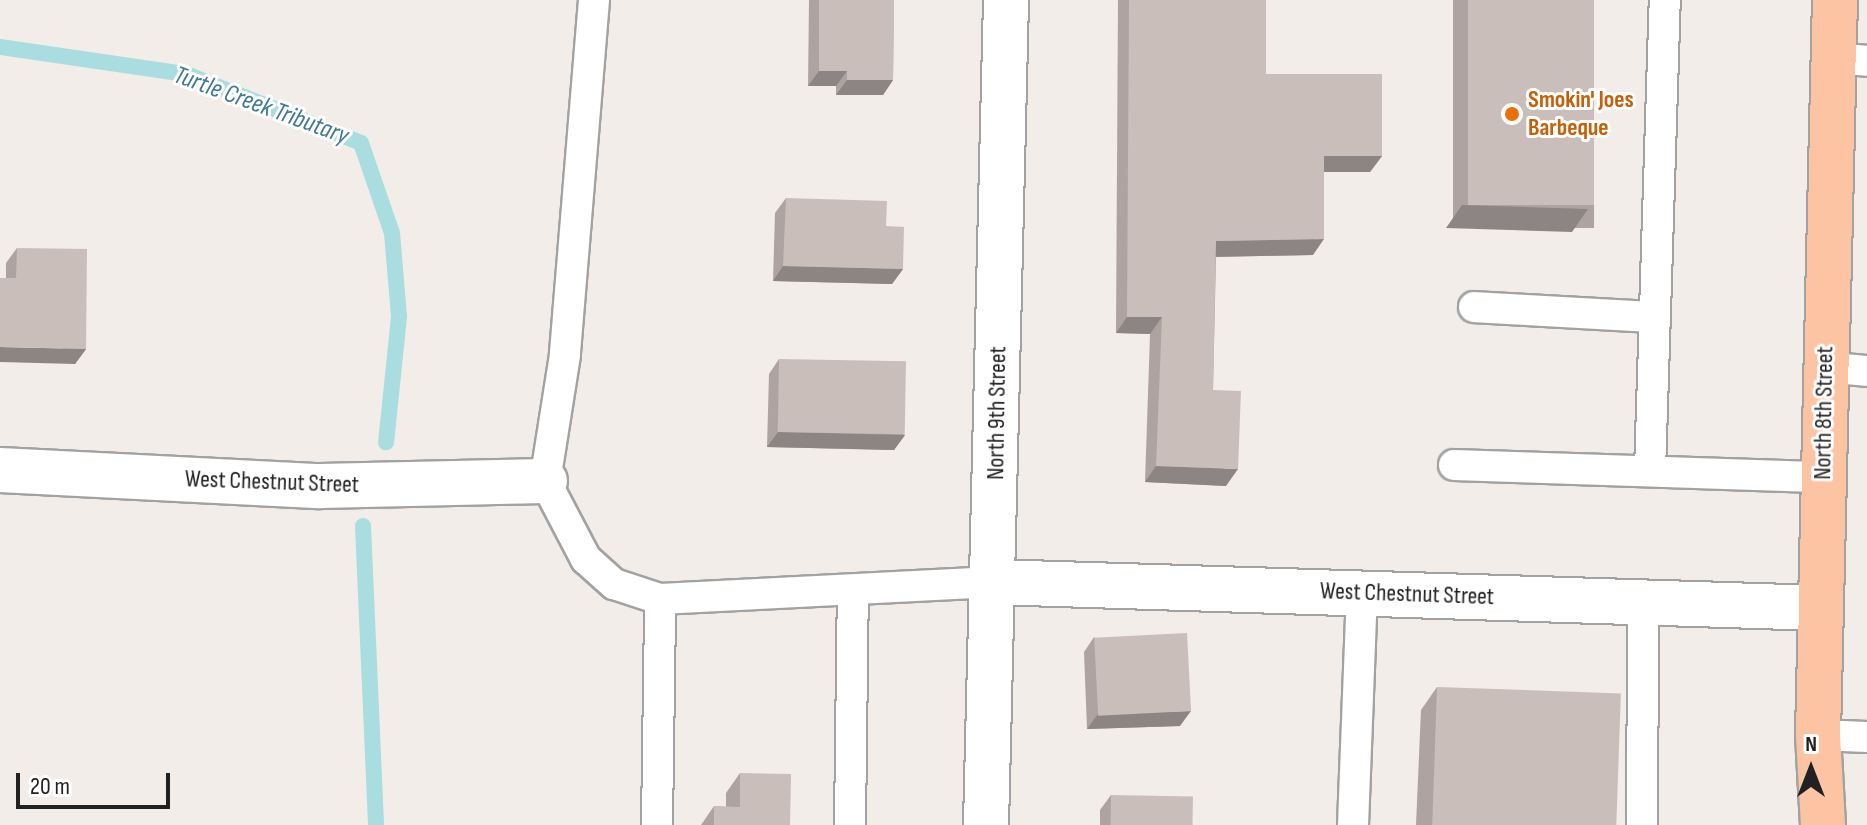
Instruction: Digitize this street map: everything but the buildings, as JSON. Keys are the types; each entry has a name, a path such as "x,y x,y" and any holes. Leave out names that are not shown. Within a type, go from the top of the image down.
{"main road":[{"name":"North 8th Street","path":"1823,825 1818,735 1824,367 1851,60 1835,0"}],"street":[{"name":"North 9th Street","path":"986,825 1006,0"},
{"name":"West Chestnut Street","path":"0,470 320,486 545,481"},
{"name":"West Chestnut Street","path":"994,582 1821,608"}],"lane":[{"path":"594,0 565,355 545,481 586,559 614,584 660,599 994,582"},
{"path":"1650,471 1665,0"},
{"path":"1474,307 1655,317"},
{"path":"1824,367 1867,371"},
{"path":"1454,465 1823,477"},
{"path":"850,825 853,590"},
{"path":"1353,825 1362,593"},
{"path":"657,825 660,599"},
{"path":"1642,825 1643,602"},
{"path":"1818,735 1867,737"}],"waterway":[{"name":"Turtle Creek Tributary","path":"0,47 186,74 361,143 392,233 399,317 386,442"},
{"name":"Turtle Creek Tributary","path":"363,526 376,825"}],"place":[{"name":"Smokin' Joes Barbeque","path":"1512,114"}]}
